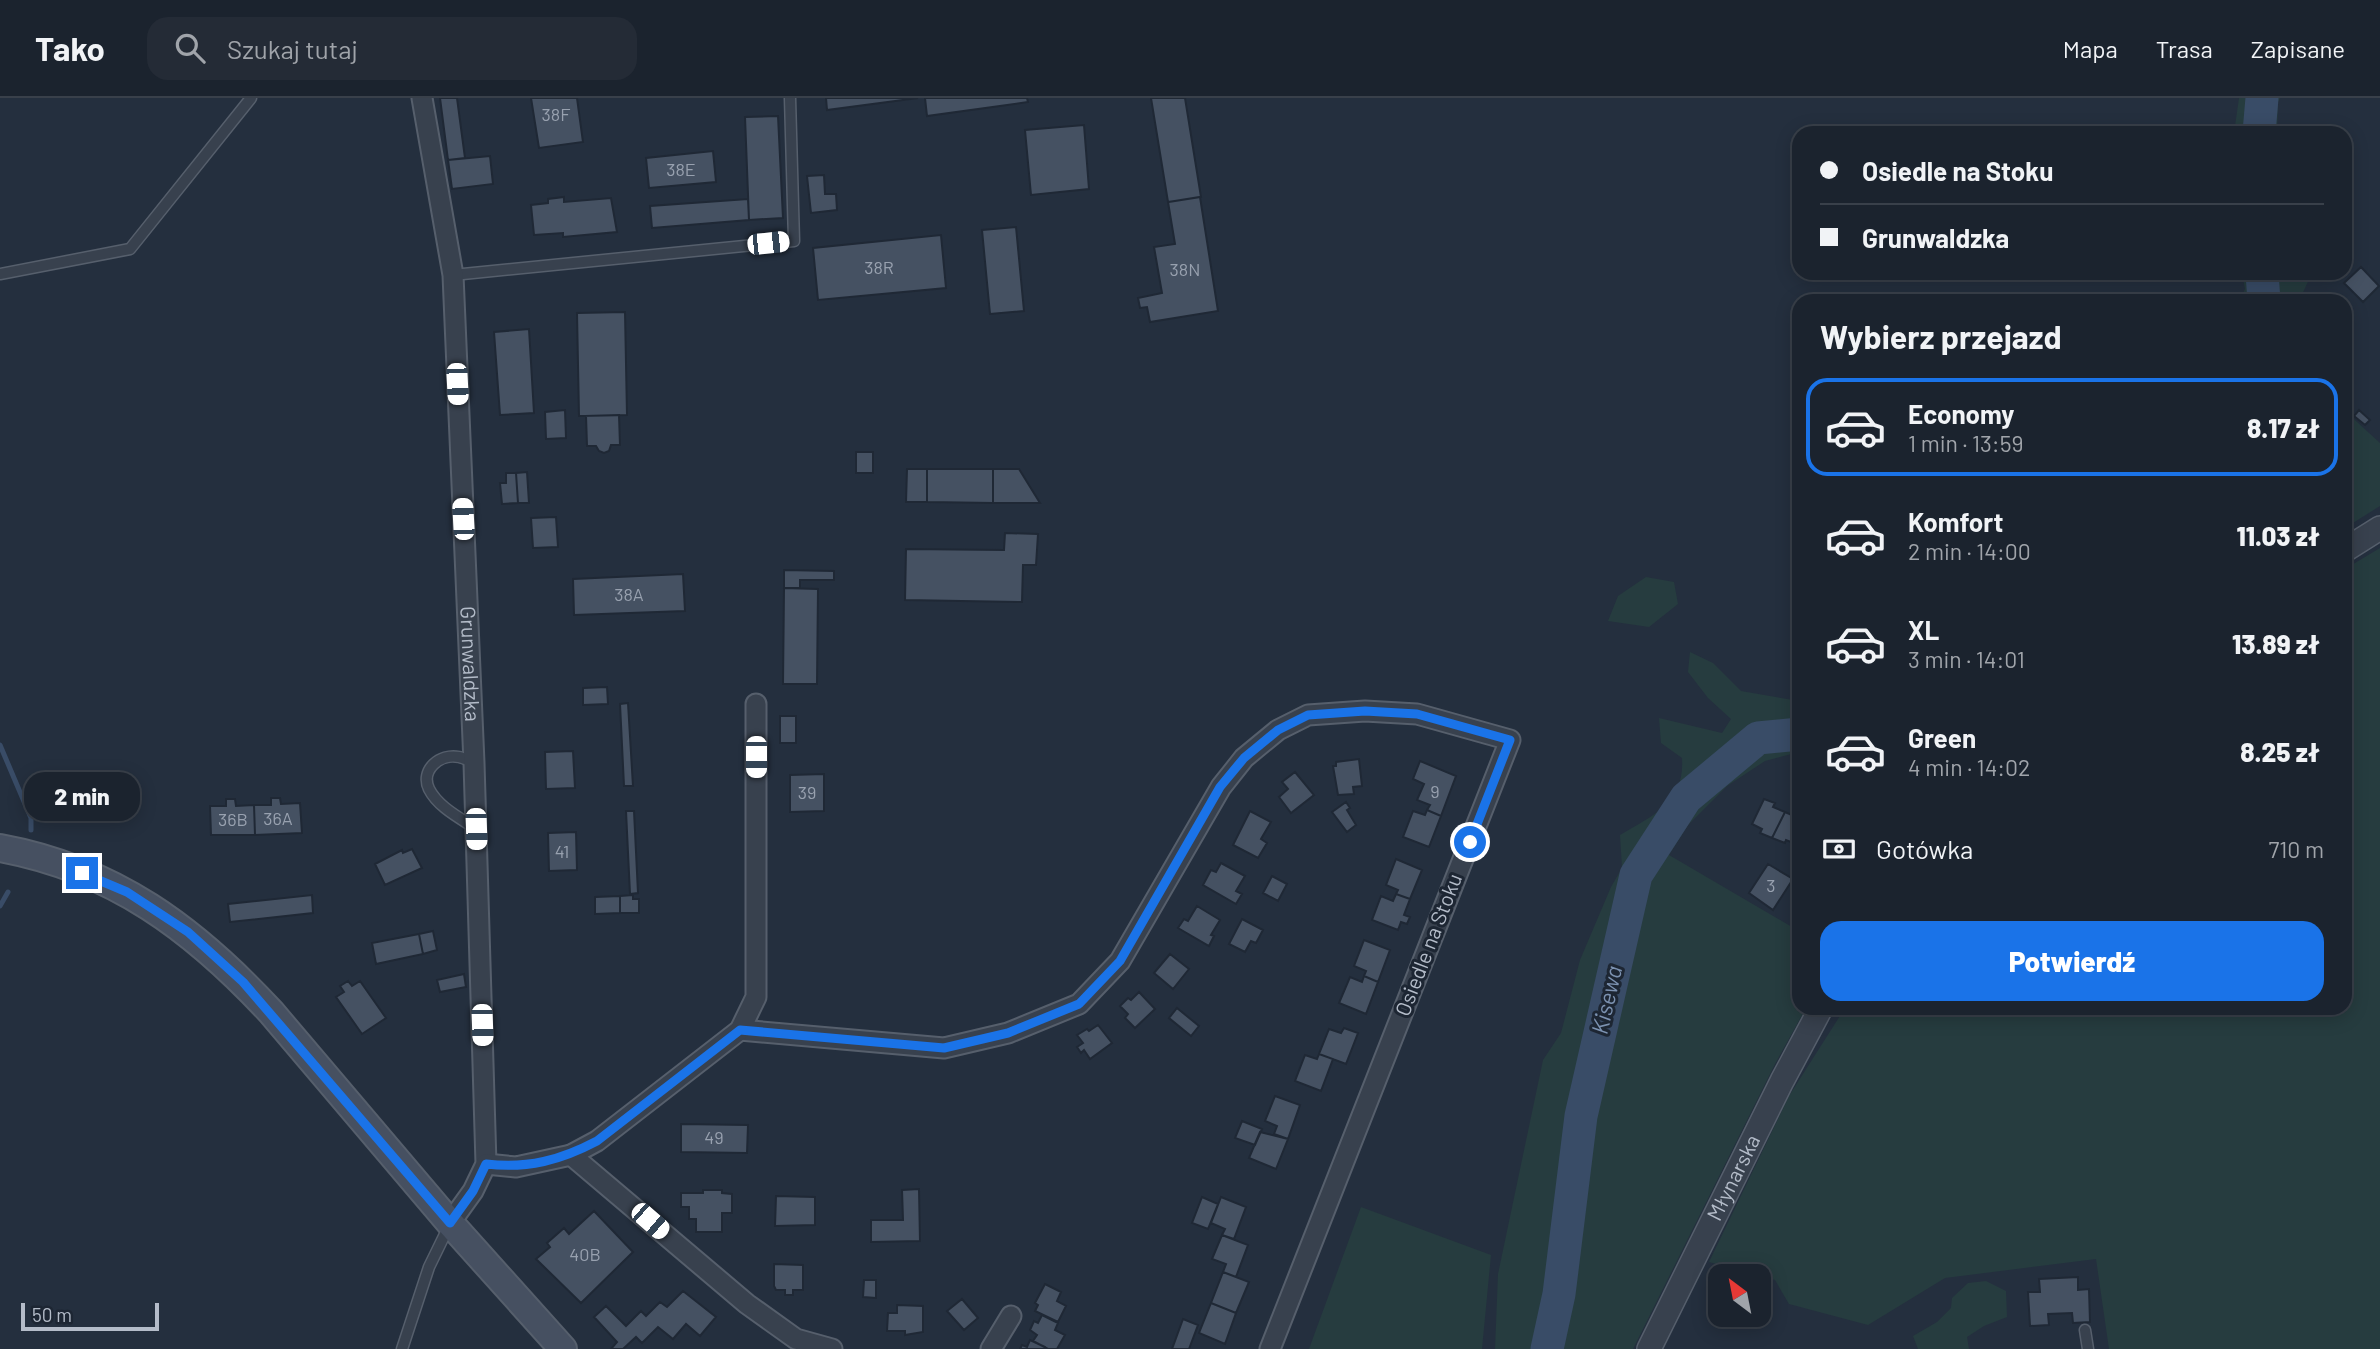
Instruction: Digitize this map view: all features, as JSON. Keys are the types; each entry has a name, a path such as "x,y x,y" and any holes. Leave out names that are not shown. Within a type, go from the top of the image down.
{"main road":[{"path":"0,848 60,863 127,892 188,932 243,982 271,1012 450,1223 563,1349"}],"street":[{"name":"Grunwaldzka","path":"422,98 453,275 474,763 486,1164 473,1191 450,1223"},
{"path":"2352,546 2380,528"},
{"path":"486,1164 516,1167 571,1155 597,1141 740,1030 756,996 756,704"},
{"name":"Osiedle na Stoku","path":"740,1030 944,1048 1008,1033 1079,1004 1120,961 1220,787 1244,758 1278,730 1308,715 1365,711 1417,714 1510,740 1270,1349"},
{"name":"Młynarska","path":"1649,1349 1817,1015"},
{"path":"571,1155 747,1304 796,1339 832,1349"},
{"path":"991,1349 1011,1316"}],"lane":[{"path":"0,274 130,249 251,98"},
{"path":"453,275 794,241 790,98"},
{"path":"474,763 460,757 447,756 430,766 427,776 428,787 436,799 476,829"},
{"path":"402,1349 429,1267 450,1223"},
{"path":"2085,1330 2088,1349"}],"green space":[{"path":"2239,98 2280,98 2277,126 2235,126"},
{"path":"2243,280 2309,280 2302,294 2242,294 2245,289"},
{"path":"2352,417 2380,443 2380,506 2352,524"},
{"path":"2380,548 2380,1349 2109,1349 2096,1259 1945,1278 1868,1325 1789,1304 1775,1280 1771,1279 1771,1264 1709,1262 1789,1096 1841,1015 2352,1015 2352,565"},
{"path":"1646,577 1674,582 1678,604 1649,627 1608,621 1618,596"},
{"path":"1690,652 1713,663 1741,691 1792,700 1792,754 1765,761 1727,786 1688,825 1669,855 1792,927 1792,1015 1802,1015 1633,1349 1495,1349 1498,1274 1543,1060 1561,1033 1580,960 1611,887 1622,868 1620,835 1665,806 1673,796 1682,773 1682,758 1661,743 1659,718 1722,733 1731,719 1708,698 1688,672"},
{"path":"1361,1207 1491,1255 1482,1349 1309,1349"},
{"path":"1986,1281 2006,1291 2007,1317 1984,1326 1967,1337 1969,1349 1918,1349 1913,1336 1937,1322 1951,1308 1952,1298 1968,1283"}],"building":[{"path":"440,98 457,98 465,158 448,160"},
{"path":"531,98 577,98 583,142 539,148"},
{"path":"826,98 918,98 827,110"},
{"path":"925,98 1027,98 1028,102 927,116"},
{"path":"1151,98 1185,98 1201,197 1168,202"},
{"path":"778,116 783,218 749,220 745,117"},
{"path":"1084,125 1089,189 1031,195 1025,130"},
{"path":"713,151 716,182 649,188 646,158"},
{"path":"490,156 493,184 452,189 448,160"},
{"path":"824,175 825,194 836,194 837,210 811,213 807,176"},
{"path":"564,197 564,202 611,198 617,232 563,237 563,233 534,235 531,205"},
{"path":"1200,197 1218,311 1150,322 1147,307 1140,308 1138,298 1162,293 1154,247 1175,244 1168,202"},
{"path":"748,199 749,220 652,228 650,206"},
{"path":"1016,227 1024,311 990,314 982,230"},
{"path":"941,235 946,288 818,300 813,248"},
{"path":"2361,267 2379,286 2363,302 2344,283 2352,280 2352,275"},
{"path":"625,312 627,415 579,416 577,313"},
{"path":"529,329 534,413 500,415 494,332"},
{"path":"565,410 566,438 546,439 545,412"},
{"path":"2359,410 2370,420 2365,425 2354,416"},
{"path":"619,415 620,445 611,445 609,451 604,453 596,446 587,446 586,416"},
{"path":"856,452 873,452 873,473 856,473"},
{"path":"907,469 927,469 927,502 906,502"},
{"path":"927,469 993,469 993,503 927,502"},
{"path":"993,469 1019,469 1040,503 993,503"},
{"path":"527,472 529,503 518,503 516,473"},
{"path":"506,473 516,473 518,503 502,504 500,483 506,483"},
{"path":"556,517 558,547 533,548 531,518"},
{"path":"1005,533 1038,534 1036,565 1023,565 1022,602 905,600 906,549 1004,550"},
{"path":"784,570 834,571 834,580 800,580 800,588 784,588"},
{"path":"683,574 685,611 574,615 573,579"},
{"path":"784,588 818,589 817,684 783,684"},
{"path":"607,687 608,704 583,705 583,688"},
{"path":"628,703 633,786 624,786 620,704"},
{"path":"780,716 796,716 796,743 780,743"},
{"path":"573,751 575,788 546,789 545,752"},
{"path":"1359,759 1362,786 1353,787 1354,794 1338,795 1333,766 1336,766 1336,762"},
{"path":"1420,761 1456,776 1441,816 1427,810 1430,805 1417,800 1424,784 1413,779"},
{"path":"1295,772 1314,795 1291,813 1279,797 1288,789 1282,782"},
{"path":"824,774 824,811 790,812 790,775"},
{"path":"271,798 280,798 281,804 300,803 302,833 255,835 254,805 271,805"},
{"path":"226,799 235,799 236,806 254,805 255,835 211,835 210,806 226,806"},
{"path":"1764,799 1775,803 1773,807 1785,812 1772,838 1760,833 1762,829 1752,824"},
{"path":"1346,802 1350,808 1347,810 1356,825 1347,832 1332,812"},
{"path":"1427,810 1441,816 1429,847 1403,837 1413,811 1425,815"},
{"path":"626,811 634,811 638,893 630,894"},
{"path":"1250,811 1271,822 1261,839 1267,843 1258,858 1233,845"},
{"path":"1785,812 1792,815 1792,842 1772,838"},
{"path":"576,832 577,870 549,871 548,833"},
{"path":"412,849 422,868 385,885 375,864 402,850 403,853"},
{"path":"1396,859 1422,870 1410,899 1396,894 1398,890 1386,885"},
{"path":"1221,863 1245,876 1236,891 1242,894 1236,904 1203,885 1211,870 1216,872"},
{"path":"1768,864 1792,878 1773,910 1749,893"},
{"path":"1272,876 1287,884 1278,901 1263,893"},
{"path":"1396,894 1410,899 1404,915 1410,917 1407,924 1401,922 1398,930 1372,920 1381,896 1393,901"},
{"path":"312,895 313,913 230,922 228,904"},
{"path":"633,895 633,899 639,899 639,913 620,913 620,896"},
{"path":"620,896 620,913 595,914 595,897"},
{"path":"1197,906 1220,920 1211,935 1214,936 1209,946 1178,928 1184,919 1188,921"},
{"path":"1242,919 1263,930 1256,943 1251,941 1245,952 1229,944"},
{"path":"433,931 437,950 423,954 419,934"},
{"path":"419,934 423,954 376,964 372,943"},
{"path":"1364,940 1390,950 1378,982 1364,976 1366,971 1354,966"},
{"path":"1170,954 1189,969 1173,989 1154,973"},
{"path":"464,974 466,987 440,992 437,980"},
{"path":"1364,976 1378,982 1366,1014 1339,1003 1350,977 1362,982"},
{"path":"348,981 352,986 360,981 386,1018 362,1034 336,997 344,992 340,986"},
{"path":"1139,992 1155,1009 1135,1028 1125,1018 1128,1014 1120,1006"},
{"path":"1177,1008 1199,1026 1191,1036 1169,1018"},
{"path":"1098,1025 1112,1043 1090,1059 1084,1050 1081,1053 1077,1047 1083,1043 1077,1035"},
{"path":"1344,1028 1358,1033 1346,1064 1319,1054 1329,1029 1341,1033"},
{"path":"1319,1054 1333,1059 1321,1091 1295,1081 1305,1055 1317,1059"},
{"path":"1275,1096 1300,1105 1288,1139 1274,1134 1277,1126 1265,1121"},
{"path":"1242,1121 1262,1129 1255,1145 1235,1138"},
{"path":"681,1124 748,1125 747,1153 681,1152"},
{"path":"1260,1132 1288,1139 1276,1169 1249,1158"},
{"path":"919,1189 920,1241 871,1242 871,1220 903,1220 902,1190"},
{"path":"703,1190 722,1190 722,1193 732,1194 732,1213 722,1213 722,1232 696,1232 696,1219 689,1219 689,1207 681,1207 681,1193 703,1193"},
{"path":"776,1196 815,1197 815,1225 775,1226"},
{"path":"1202,1197 1218,1204 1208,1229 1192,1223"},
{"path":"1221,1197 1246,1207 1234,1239 1222,1235 1225,1229 1211,1223"},
{"path":"594,1211 633,1252 581,1303 536,1259 550,1247 547,1243 564,1228 569,1234"},
{"path":"1222,1235 1248,1245 1236,1277 1223,1272 1226,1264 1212,1259"},
{"path":"774,1264 803,1265 803,1290 793,1290 793,1295 785,1295 785,1290 776,1290"},
{"path":"1223,1272 1249,1282 1236,1313 1211,1303"},
{"path":"2078,1277 2078,1290 2089,1289 2090,1322 2073,1323 2072,1313 2048,1314 2049,1325 2030,1326 2028,1292 2040,1292 2039,1279"},
{"path":"864,1280 876,1280 876,1298 863,1297"},
{"path":"1045,1284 1061,1292 1057,1301 1066,1306 1058,1322 1035,1311 1038,1305 1035,1303"},
{"path":"683,1291 716,1317 700,1336 686,1324 673,1339 658,1327 642,1343 636,1337 623,1349 611,1349 617,1342 594,1317 606,1306 626,1326 641,1311 646,1316 660,1302 667,1307"},
{"path":"962,1299 978,1318 964,1330 947,1311"},
{"path":"1211,1303 1236,1313 1225,1344 1199,1333"},
{"path":"897,1305 923,1306 923,1332 905,1335 905,1331 887,1331 888,1313 897,1313"},
{"path":"1042,1315 1058,1323 1055,1330 1065,1335 1057,1349 1048,1349 1033,1341 1037,1335 1030,1330 1034,1321 1038,1323"},
{"path":"1183,1319 1198,1325 1189,1349 1172,1349"},
{"path":"1030,1340 1045,1347 1044,1349 1020,1349 1022,1345 1027,1347"}],"waterway":[{"name":"Kisewa","path":"2260,126 2262,98"},
{"name":"Kisewa","path":"2262,280 2264,294"},
{"name":"Kisewa","path":"1547,1349 1559,1294 1581,1116 1636,875 1686,798 1758,738 1792,735"},
{"path":"0,745 31,818 31,830"},
{"path":"0,906 8,892"}],"route":[{"path":"82,873 127,892 188,932 243,982 450,1223 473,1191 486,1164 516,1167 571,1155 597,1141 740,1030 944,1048 1008,1033 1079,1004 1120,961 1220,787 1244,758 1278,730 1308,715 1365,711 1417,714 1510,740 1470,842"}]}
